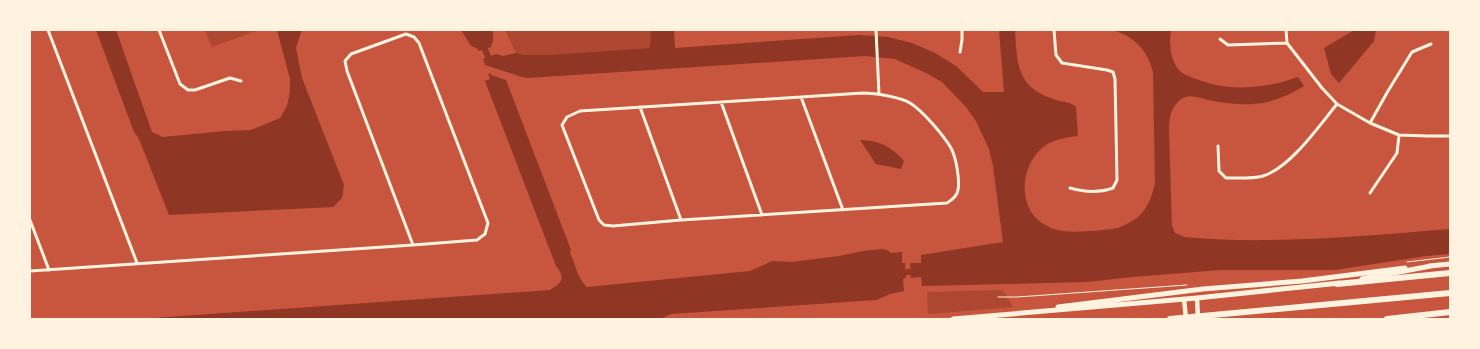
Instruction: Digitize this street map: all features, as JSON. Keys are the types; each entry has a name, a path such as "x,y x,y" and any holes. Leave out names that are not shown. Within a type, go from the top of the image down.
{"highway":[{"path":"1337,284 1450,274"},
{"path":"1170,319 1183,319 1450,293"},
{"path":"1387,319 1450,312"}],"main road":[{"path":"1019,314 1080,303 1203,289 1302,282 1387,270 1450,264"},
{"path":"953,319 1197,298 1337,284 1431,266"},
{"path":"1197,298 1198,319"},
{"path":"1183,319 1184,299"}],"street":[{"path":"48,30 137,263"},
{"path":"159,30 180,84 188,90 195,90 230,78 241,81"},
{"path":"960,52 962,30"},
{"path":"1054,30 1056,55 1062,63 1107,70 1113,72 1115,79 1117,180 1113,188 1105,191 1082,192 1070,188"},
{"path":"1286,30 1287,43 1322,88 1337,104 1370,123 1399,135 1450,136"},
{"path":"877,31 879,94"},
{"path":"30,271 414,246 477,240 485,234 488,223 419,43 414,37 406,34 351,54 345,61 347,71 414,246"},
{"path":"1220,39 1228,45 1287,43"},
{"path":"1370,123 1412,52 1431,44"},
{"path":"863,93 879,94 910,103 930,122 952,149 958,170 958,190 954,199 947,203 682,220 613,226 604,225 599,220 562,125 567,116 580,111 863,93"},
{"path":"801,97 843,210"},
{"path":"720,102 762,215"},
{"path":"1218,146 1219,171 1226,178 1263,176 1278,169 1291,158 1337,104"},
{"path":"640,108 682,220"},
{"path":"1370,193 1397,153 1399,135"},
{"path":"30,220 49,270"}],"path":[{"path":"1405,263 1450,257"},
{"path":"998,297 1017,298 1191,285"}],"shaded area":[{"path":"96,30 116,30 152,132 163,137 251,130 280,118 287,106 290,92 290,79 277,30 303,30 296,48 302,78 344,185 342,198 333,207 169,215 139,139 134,132"},
{"path":"205,30 259,30 212,47"},
{"path":"461,30 493,30 493,41 491,47 479,51 471,46"},
{"path":"505,30 651,30 650,48 547,55 525,55 516,53"},
{"path":"651,30 674,30 675,48 859,35 888,37 912,43 935,53 956,66 983,92 1004,92 999,30 1015,30 1019,64 1026,82 1033,89 1043,95 1069,103 1076,107 1078,136 1053,141 1038,152 1032,160 1025,181 1027,202 1031,212 1044,224 1057,230 1075,232 1118,228 1137,218 1144,211 1149,202 1155,183 1153,72 1151,64 1143,50 1133,40 1119,32 1111,30 1171,30 1170,48 1172,58 1180,71 1190,77 1221,86 1247,87 1273,84 1298,77 1304,86 1292,93 1260,103 1233,104 1190,96 1183,98 1176,104 1170,116 1169,130 1172,226 1175,233 1185,237 1284,240 1351,237 1450,229 1450,254 1426,256 1335,270 1221,270 1087,282 922,286 921,277 911,278 910,263 921,263 921,255 1003,242 993,166 989,149 976,121 966,107 942,82 926,73 895,59 865,56 528,78 485,65 483,59 496,54 503,56 516,53 525,55 547,55 650,48"},
{"path":"1354,30 1376,30 1374,41 1339,83 1331,74 1324,48"},
{"path":"491,73 491,75 506,80 571,250 570,253 577,271 581,280 587,287 750,271 772,261 792,262 882,249 891,253 902,252 902,263 905,263 906,278 903,279 904,291 890,294 876,300 671,314 661,319 140,319 550,290 560,282 562,277 556,266 485,81 490,79 488,74"},
{"path":"860,140 885,145 904,161 901,169 876,164"},
{"path":"1003,290 1013,307 928,314 927,292"}],"waterway":[{"path":"477,30 489,59 493,59"},
{"path":"898,273 918,271"}]}
